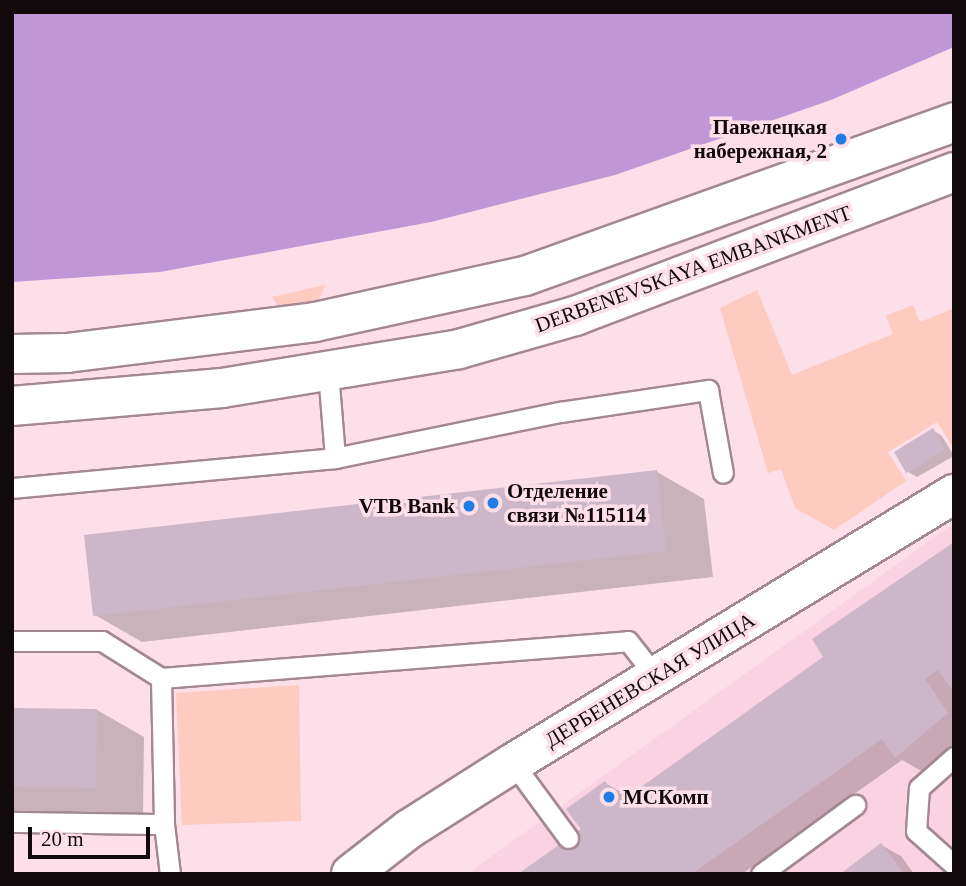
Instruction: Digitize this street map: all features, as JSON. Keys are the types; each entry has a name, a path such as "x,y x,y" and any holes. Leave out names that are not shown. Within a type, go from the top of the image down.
{"main road":[{"path":"12,355 68,353 315,322 525,276 954,122"},
{"name":"DERBENEVSKAYA EMBANKMENT","path":"12,406 222,388 459,349 575,316 954,172"},
{"name":"ДЕРБЕНЕВСКАЯ УЛИЦА","path":"351,874 409,830 513,763 954,494"}],"lane":[{"path":"328,372 335,458"},
{"path":"12,488 335,458 561,412 708,390 723,472"},
{"path":"12,641 102,641 161,678 628,641 656,677"},
{"path":"161,678 164,824 170,874"},
{"path":"954,757 919,788 916,831 954,865"},
{"path":"513,763 568,838"},
{"path":"761,874 856,805"},
{"path":"12,822 164,824"}],"shaded area":[{"path":"12,12 954,12 954,47 831,100 615,175 431,222 160,272 12,282"},
{"path":"325,285 317,304 283,313 272,297"},
{"path":"757,290 792,375 893,334 886,316 913,305 920,322 954,308 954,449 937,422 888,452 906,481 834,530 795,508 781,469 768,473 720,308"},
{"path":"954,523 954,874 467,874"},
{"path":"299,685 301,821 182,825 176,693"}],"building":[{"path":"933,428 945,450 906,473 894,452"},
{"path":"657,470 666,551 93,616 84,535"},
{"path":"954,542 954,693 938,670 925,679 948,713 895,758 882,739 692,874 518,874 581,829 566,809 605,781 620,802 823,657 812,639"},
{"path":"12,708 97,709 96,788 12,787"},
{"path":"881,843 904,874 840,874"}],"place":[{"name":"Павелецкая набережная, 2","path":"841,139"},
{"name":"Отделение связи №115114","path":"493,503"},
{"name":"VTB Bank","path":"469,506"},
{"name":"МСКомп","path":"609,797"}]}
